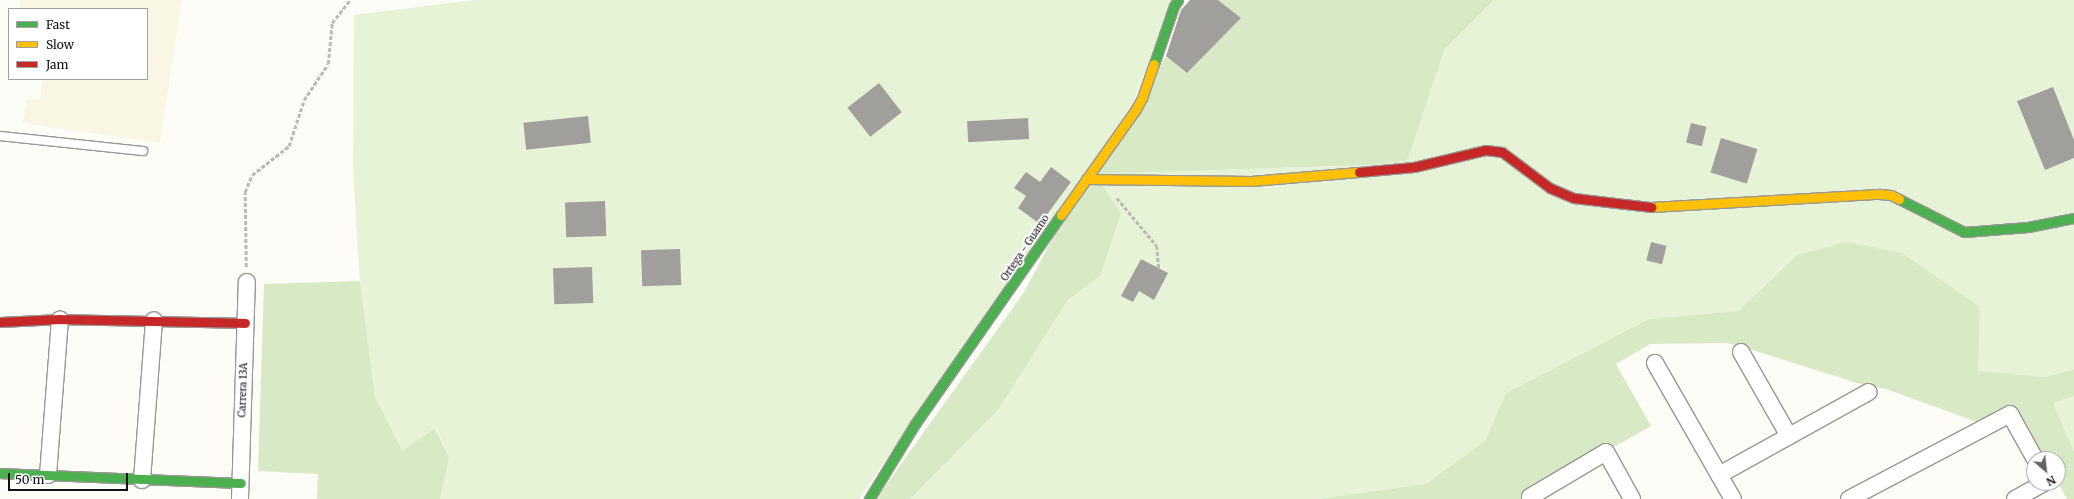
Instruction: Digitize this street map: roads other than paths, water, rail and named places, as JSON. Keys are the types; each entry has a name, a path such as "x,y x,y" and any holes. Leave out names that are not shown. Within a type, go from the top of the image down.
{"street":[{"name":"Ortega - Guamo","path":"869,499 915,424 1142,98 1169,20 1178,0"},
{"path":"1086,179 1251,181 1414,167 1486,150 1502,152 1550,188 1574,198 1656,208 1879,194 1891,195 1964,232 2028,227 2074,218"},
{"name":"Carrera 13A","path":"240,499 247,282"},
{"path":"0,322 60,320 154,320 245,323"},
{"path":"48,475 60,320"},
{"path":"142,480 154,320"},
{"path":"1741,352 1789,436"},
{"path":"1655,363 1733,499"},
{"path":"1719,475 1869,392"},
{"path":"1849,499 2010,414 2031,451"},
{"path":"1531,499 1530,497 1606,452 1632,499"},
{"path":"0,473 241,483"},
{"path":"2015,499 2030,491"}],"lane":[{"path":"0,136 143,151"}]}
